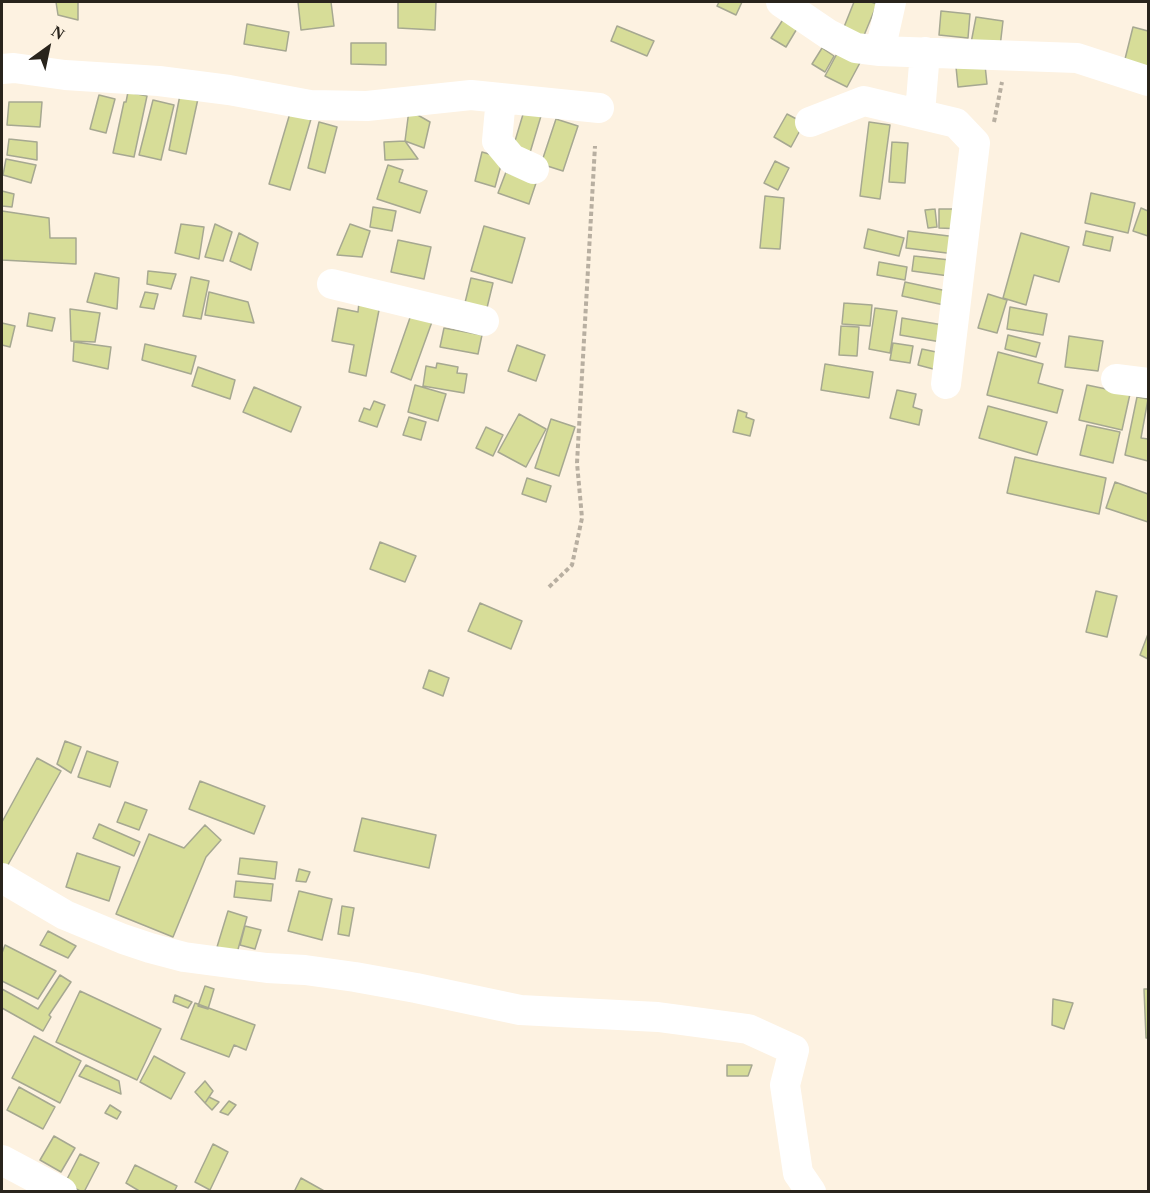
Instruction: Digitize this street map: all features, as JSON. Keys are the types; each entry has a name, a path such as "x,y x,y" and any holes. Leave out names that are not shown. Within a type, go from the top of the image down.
{"street":[{"path":"781,2 828,34 856,48 880,51 1077,58 1149,81"},
{"path":"880,51 891,2"},
{"path":"920,113 925,52"},
{"path":"2,69 14,68 65,75 159,81 229,90 310,105 367,106 471,95 599,108"},
{"path":"501,98 497,141 512,159 534,169"},
{"path":"810,122 864,101 956,123 975,143 946,384"},
{"path":"332,284 484,321"},
{"path":"1116,379 1149,383"},
{"path":"2,878 65,915 123,939 184,957 355,977 520,1010 658,1017 748,1029 795,1050 785,1085 798,1173 812,1191"},
{"path":"2,1160 62,1191"}],"path":[{"path":"973,159 994,122 1008,55"},
{"path":"549,587 572,565 582,518 577,463 595,146"}],"building":[{"path":"56,2 78,2 78,20 58,15"},
{"path":"298,2 331,2 334,26 301,30"},
{"path":"398,2 436,2 435,30 398,28"},
{"path":"719,2 742,2 736,15 717,6"},
{"path":"854,2 877,4 860,45 840,37"},
{"path":"941,11 970,14 968,38 939,35"},
{"path":"976,17 1003,21 1000,47 971,43"},
{"path":"784,18 798,27 786,47 771,38"},
{"path":"247,24 289,32 286,51 244,44"},
{"path":"617,26 654,41 647,56 611,41"},
{"path":"1133,27 1148,31 1148,70 1124,63"},
{"path":"351,43 386,43 386,65 351,64"},
{"path":"822,48 834,56 825,72 812,64"},
{"path":"840,48 862,59 847,87 825,76"},
{"path":"985,65 987,84 958,87 956,67"},
{"path":"181,90 199,94 186,154 169,150"},
{"path":"128,92 147,96 134,157 113,153"},
{"path":"99,95 115,99 106,133 90,129"},
{"path":"153,100 174,105 161,160 139,155"},
{"path":"9,102 42,102 40,127 7,125"},
{"path":"409,110 430,122 424,148 405,141"},
{"path":"524,111 541,116 529,156 512,151"},
{"path":"290,113 311,119 290,190 269,184"},
{"path":"787,114 804,123 791,147 774,137"},
{"path":"556,119 578,126 563,171 541,164"},
{"path":"319,122 337,127 325,173 308,168"},
{"path":"869,122 890,125 880,199 860,196"},
{"path":"9,139 37,142 37,160 7,155"},
{"path":"405,141 418,159 385,160 384,142"},
{"path":"892,142 908,143 905,183 889,182"},
{"path":"482,152 503,158 495,187 475,181"},
{"path":"6,159 36,165 31,183 3,175"},
{"path":"775,161 789,168 778,190 764,183"},
{"path":"388,165 403,170 399,182 427,191 420,213 377,199"},
{"path":"506,172 536,183 529,204 498,193"},
{"path":"2,191 14,194 12,207 2,206"},
{"path":"1091,193 1135,203 1128,233 1085,223"},
{"path":"765,196 784,198 780,249 760,248"},
{"path":"373,207 396,211 392,231 370,227"},
{"path":"1141,208 1148,211 1148,236 1133,231"},
{"path":"935,209 937,227 928,228 925,210"},
{"path":"939,209 963,209 963,229 939,228"},
{"path":"2,211 49,218 50,238 76,238 76,264 2,260"},
{"path":"181,224 204,227 199,259 175,253"},
{"path":"215,224 232,232 223,261 205,257"},
{"path":"350,224 370,231 362,257 337,255"},
{"path":"484,226 525,238 512,283 471,271"},
{"path":"868,229 904,238 899,256 864,248"},
{"path":"908,231 957,237 955,254 906,248"},
{"path":"1086,231 1113,237 1110,251 1083,245"},
{"path":"239,233 258,243 251,270 230,261"},
{"path":"1021,233 1069,247 1059,282 1034,275 1026,305 1003,298"},
{"path":"398,240 431,247 424,279 391,272"},
{"path":"914,256 950,260 949,276 912,271"},
{"path":"879,262 907,267 905,280 877,275"},
{"path":"148,271 176,274 171,289 147,284"},
{"path":"95,273 119,278 117,309 87,302"},
{"path":"191,277 209,281 201,319 183,316"},
{"path":"471,278 493,283 485,316 463,311"},
{"path":"905,282 947,291 944,305 902,296"},
{"path":"145,292 158,294 154,309 140,307"},
{"path":"209,292 248,302 254,323 205,315"},
{"path":"988,294 1007,300 997,333 978,328"},
{"path":"359,302 380,305 366,376 349,372 354,345 332,341 338,308 358,312"},
{"path":"844,303 872,305 870,326 842,324"},
{"path":"1010,307 1047,314 1043,335 1007,329"},
{"path":"875,308 897,311 890,353 869,349"},
{"path":"70,309 100,313 95,342 71,341"},
{"path":"412,312 433,319 411,380 391,372"},
{"path":"29,313 55,318 52,331 27,326"},
{"path":"902,318 943,325 941,342 900,335"},
{"path":"2,323 15,326 10,347 2,345"},
{"path":"841,326 859,327 857,356 839,355"},
{"path":"444,328 482,335 478,354 440,347"},
{"path":"1008,335 1040,343 1036,357 1005,349"},
{"path":"1069,336 1103,341 1098,371 1065,367"},
{"path":"74,342 111,347 108,369 73,361"},
{"path":"893,343 913,346 910,363 890,360"},
{"path":"145,344 196,356 191,374 142,360"},
{"path":"517,345 545,355 536,381 508,371"},
{"path":"922,349 941,353 937,370 918,365"},
{"path":"998,352 1043,364 1038,383 1063,390 1057,413 987,395"},
{"path":"437,363 458,367 457,373 467,374 464,393 423,386 426,366 436,368"},
{"path":"825,364 873,372 869,398 821,390"},
{"path":"198,367 235,380 230,399 192,386"},
{"path":"415,385 446,394 438,421 408,412"},
{"path":"1087,385 1130,394 1122,430 1079,420"},
{"path":"254,387 301,407 291,432 243,412"},
{"path":"897,390 916,394 913,407 922,410 919,425 890,418"},
{"path":"1137,397 1148,399 1141,438 1148,439 1148,461 1125,455"},
{"path":"374,401 385,405 377,427 359,421 364,408 370,410"},
{"path":"988,406 1047,422 1037,455 979,438"},
{"path":"738,410 747,413 746,417 754,420 750,436 733,432"},
{"path":"519,414 546,429 526,467 498,452"},
{"path":"409,417 426,422 421,440 403,435"},
{"path":"551,419 575,427 559,476 535,468"},
{"path":"1087,425 1120,432 1113,463 1080,455"},
{"path":"486,427 503,435 493,456 476,448"},
{"path":"1015,457 1106,478 1099,514 1007,493"},
{"path":"527,478 551,486 546,502 522,494"},
{"path":"1115,482 1148,494 1148,522 1106,508"},
{"path":"380,542 416,556 405,582 370,569"},
{"path":"1096,591 1117,596 1107,637 1086,632"},
{"path":"480,603 522,621 511,649 468,631"},
{"path":"1148,634 1148,659 1140,655"},
{"path":"429,670 449,678 443,696 423,688"},
{"path":"65,741 81,747 71,773 57,764"},
{"path":"87,751 118,762 110,787 78,777"},
{"path":"37,758 61,771 5,870 2,868 2,822"},
{"path":"200,781 265,806 254,834 189,809"},
{"path":"125,802 147,810 139,830 117,822"},
{"path":"362,818 436,835 429,868 354,851"},
{"path":"99,824 140,842 134,856 93,838"},
{"path":"205,825 221,840 206,857 173,937 116,914 149,834 184,848"},
{"path":"77,853 120,867 109,901 66,887"},
{"path":"240,858 277,862 275,879 238,874"},
{"path":"299,869 310,872 306,882 296,881"},
{"path":"236,881 273,884 271,901 234,897"},
{"path":"299,891 332,899 322,940 288,931"},
{"path":"342,906 354,908 349,936 338,934"},
{"path":"228,911 247,917 237,953 217,947"},
{"path":"245,926 261,930 255,949 240,945"},
{"path":"48,931 76,946 68,958 40,945"},
{"path":"5,945 56,971 38,999 2,981 2,953"},
{"path":"60,975 71,982 49,1015 51,1017 43,1031 2,1008 2,989 38,1009"},
{"path":"205,986 214,989 208,1009 198,1006"},
{"path":"1144,989 1148,989 1148,1038 1146,1038"},
{"path":"80,991 161,1029 137,1080 56,1042"},
{"path":"175,995 192,1002 188,1008 173,1002"},
{"path":"1053,999 1073,1003 1064,1029 1052,1025"},
{"path":"195,1003 255,1025 246,1050 234,1045 229,1057 181,1039"},
{"path":"34,1036 81,1061 60,1103 12,1078"},
{"path":"154,1056 185,1073 171,1099 140,1082"},
{"path":"86,1065 119,1081 121,1094 79,1076"},
{"path":"727,1065 752,1065 748,1076 727,1076"},
{"path":"205,1081 213,1091 205,1103 195,1092"},
{"path":"19,1087 55,1107 43,1129 7,1110"},
{"path":"209,1097 219,1102 212,1110 205,1103"},
{"path":"229,1101 236,1105 228,1115 220,1112"},
{"path":"110,1105 121,1112 117,1119 105,1113"},
{"path":"54,1136 75,1148 61,1172 40,1160"},
{"path":"213,1144 228,1152 210,1190 195,1182"},
{"path":"80,1154 99,1163 84,1192 65,1183"},
{"path":"135,1165 177,1186 174,1192 141,1192 126,1183"},
{"path":"301,1178 326,1192 294,1192"}]}
